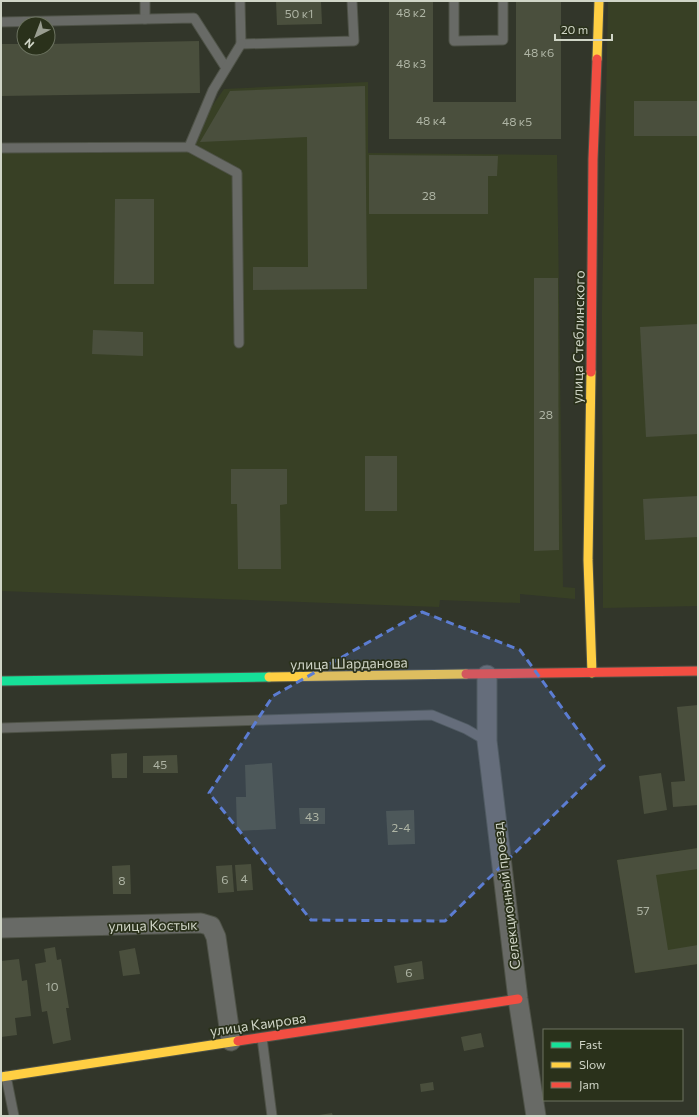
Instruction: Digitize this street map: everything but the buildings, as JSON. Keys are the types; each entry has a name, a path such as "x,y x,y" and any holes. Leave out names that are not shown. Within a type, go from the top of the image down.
{"street":[{"name":"улица Стеблинского","path":"592,673 588,560 593,159 599,1"},
{"name":"улица Шарданова","path":"1,681 698,671"},
{"name":"Селекционный проезд","path":"487,675 487,741 518,999 536,1116"},
{"name":"улица Костык","path":"1,928 201,923 211,926 216,937 231,1042"},
{"name":"улица Каирова","path":"4,1076 518,999"}],"lane":[{"path":"145,1 145,19"},
{"path":"189,147 213,90 241,44 240,1"},
{"path":"241,44 354,40 352,1"},
{"path":"454,1 454,41 503,40 503,1"},
{"path":"1,22 194,18 226,68"},
{"path":"1,148 189,147 237,173 239,342"},
{"path":"1,728 432,715 466,729 487,741"},
{"path":"262,1037 272,1116"},
{"path":"4,1076 14,1116"}],"highlighted area":[{"path":"422,612 520,650 604,766 445,921 311,920 209,793 273,696"}],"shaded area":[{"path":"608,1 698,1 698,606 603,608 602,311"},
{"path":"368,82 368,153 557,155 563,587 575,588 575,599 520,594 520,603 440,600 439,607 1,591 1,152 180,152 224,89"},
{"path":"698,848 698,964 635,973 617,860"}],"traffic: fast":[{"path":"1,681 269,677"}],"traffic: slow":[{"path":"597,59 599,1"},
{"path":"591,372 588,560 592,673"},
{"path":"269,677 466,674"},
{"path":"1,1077 238,1041"}],"traffic: jam":[{"path":"591,372 593,159 597,59"},
{"path":"466,674 698,671"},
{"path":"238,1041 518,999"}]}
